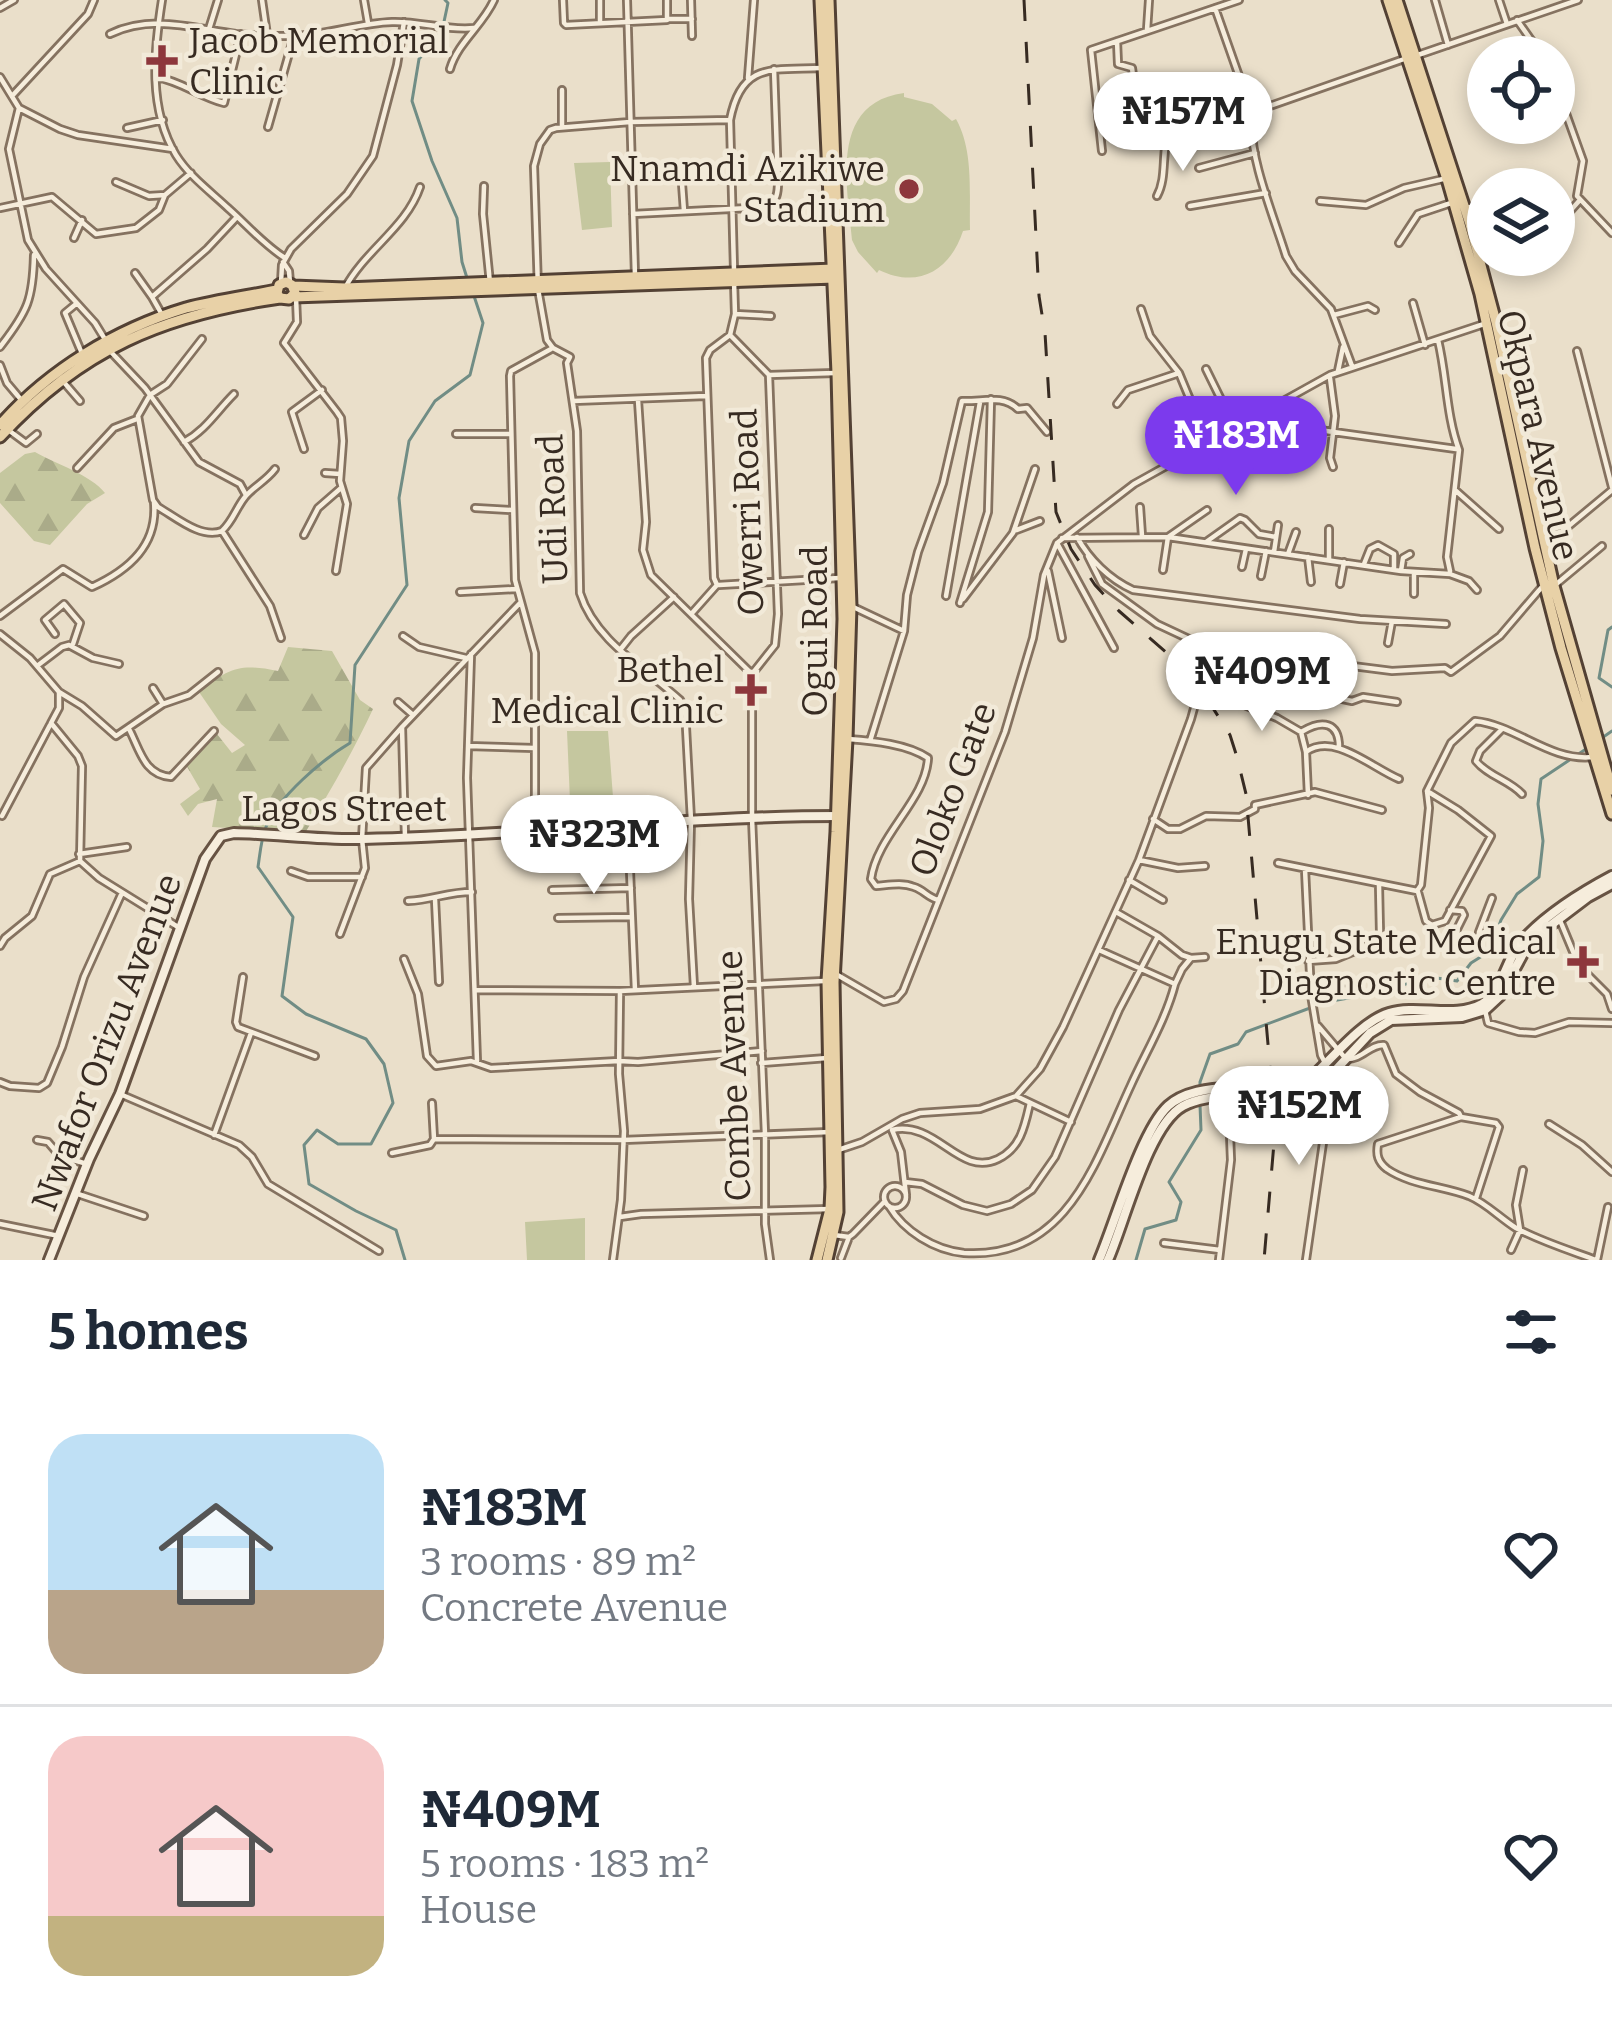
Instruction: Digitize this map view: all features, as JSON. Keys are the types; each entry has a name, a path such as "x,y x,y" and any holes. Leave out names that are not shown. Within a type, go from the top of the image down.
{"main road":[{"name":"Ogui Road","path":"820,0 828,68"},
{"name":"Ogui Road","path":"829,0 846,578 844,738"},
{"name":"Okpara Avenue","path":"1392,0 1465,208 1540,547 1612,814"},
{"name":"Okpara Avenue","path":"1451,177 1454,202 1491,322"},
{"name":"Ogui Road","path":"835,270 841,373"},
{"path":"2,431 23,401 62,380 108,345 162,316 201,304 287,291 539,285 835,270"},
{"path":"816,274 834,291"},
{"path":"2,431 83,356 191,314 287,291"},
{"name":"Ogui Road","path":"831,1259 831,979 851,606 846,578"},
{"name":"Okpara Avenue","path":"1595,748 1612,790"},
{"name":"Lagos Street","path":"214,844 224,835 254,833 362,839 840,816"},
{"name":"Nwafor Orizu Avenue","path":"50,1260 120,1094 214,844"},
{"path":"1612,880 1526,946 1500,996 1485,1010 1462,1017 1390,1020 1343,1056 1324,1066 1300,1088 1331,1075 1343,1056 1376,1019 1391,1012 1461,1010 1487,1001 1528,935 1575,898 1612,880"},
{"name":"Ogui Road","path":"831,1259 838,1212 832,1058"},
{"path":"1099,1260 1156,1121 1175,1100 1230,1092"},
{"path":"1108,1260 1158,1133 1179,1108 1204,1096"}],"street":[{"path":"0,8 14,0"},
{"path":"13,95 88,14 94,0"},
{"path":"161,0 155,77 173,149 191,173 284,260 297,322 284,343 341,418 340,474 347,504 336,571"},
{"path":"208,29 218,0"},
{"path":"262,0 267,35"},
{"path":"364,0 368,23"},
{"path":"450,69 494,0"},
{"path":"563,0 565,24 692,19"},
{"path":"600,23 601,0"},
{"path":"627,0 635,281"},
{"path":"668,0 668,19"},
{"path":"691,0 692,36"},
{"path":"717,585 713,578 707,353 730,335 735,314 730,120 735,98 748,78 754,0"},
{"path":"1147,31 1149,0"},
{"path":"1102,151 1091,50 1239,0"},
{"path":"1436,0 1448,44"},
{"path":"1499,0 1507,24"},
{"path":"1117,41 1118,64 1133,70 1135,90 1170,129 1184,131 1253,118 1268,107 1578,0"},
{"path":"1215,8 1253,118 1255,152 1290,265 1334,315 1352,366"},
{"path":"1517,20 1528,36"},
{"path":"110,34 158,22 294,36 368,23 474,28"},
{"path":"284,260 347,194 373,156 404,22"},
{"path":"155,77 224,103 241,34"},
{"path":"268,127 294,36"},
{"path":"748,78 774,70 828,68"},
{"path":"633,214 768,207 777,196 774,70"},
{"path":"0,77 19,108 60,130 173,149"},
{"path":"562,89 562,127 730,120"},
{"path":"19,108 9,149 24,229 34,253 199,462 240,484 246,495"},
{"path":"127,128 163,120"},
{"name":"Udi Road","path":"562,127 546,134 536,156 539,285 543,332 553,348 569,357 580,593 585,609 604,634 680,700 686,726 691,820"},
{"path":"1157,196 1170,129"},
{"path":"1575,140 1582,160 1575,202"},
{"path":"1199,169 1255,152"},
{"path":"631,168 680,170 684,211"},
{"path":"0,208 55,198 97,235 131,230 159,210 165,195 191,173"},
{"path":"1320,201 1366,205 1404,188 1451,177"},
{"path":"116,182 149,196 165,195"},
{"path":"484,186 491,285"},
{"path":"338,291 413,206 420,187"},
{"path":"1190,206 1266,193"},
{"path":"1578,197 1612,233"},
{"path":"1400,243 1418,214 1454,202"},
{"path":"152,297 237,216"},
{"path":"74,238 82,220"},
{"path":"0,347 29,302 34,253"},
{"path":"135,273 162,316"},
{"path":"77,302 65,313 83,356"},
{"path":"1413,303 1424,345"},
{"path":"1334,315 1368,306 1375,310"},
{"path":"1141,309 1150,336 1179,373 1208,443"},
{"path":"735,314 771,316"},
{"name":"Oloko Gate","path":"831,979 884,1002 899,997 1005,732 1033,638 1046,566 1059,540 1134,484 1338,371 1491,322"},
{"name":"Owerri Road","path":"730,335 769,375 777,639 752,674 752,818"},
{"path":"77,468 114,428 137,419 150,395 167,384 202,339"},
{"path":"1438,340 1453,434 1460,450 1441,573"},
{"path":"1338,371 1343,347"},
{"path":"535,832 535,653 516,589 511,371 553,348"},
{"path":"1540,547 1612,488 1577,352"},
{"path":"0,365 23,401"},
{"path":"1206,369 1234,428"},
{"path":"769,375 841,373"},
{"path":"1117,404 1128,390 1179,373"},
{"path":"1330,376 1335,416 1333,467"},
{"path":"62,380 80,400"},
{"path":"304,449 292,412 322,390"},
{"path":"184,442 208,425 233,394"},
{"path":"574,401 708,396"},
{"path":"870,741 904,631 914,565 943,483 962,401 997,398 1018,409 1027,408 1048,432"},
{"path":"991,399 988,512 960,603 1014,530 1035,470"},
{"path":"638,400 646,523 643,550 651,575 752,674"},
{"path":"946,596 980,402"},
{"path":"1166,410 1197,418"},
{"path":"1266,411 1276,424 1460,450"},
{"path":"0,616 67,569 92,587 135,561 156,504 137,419"},
{"path":"2,431 26,443 37,434"},
{"path":"1178,445 1204,432"},
{"path":"456,434 511,434"},
{"path":"156,504 205,534 217,534 246,495 274,469"},
{"path":"325,473 340,474"},
{"path":"304,535 318,508 341,488"},
{"path":"1455,490 1499,529"},
{"path":"1140,507 1142,536"},
{"path":"475,508 512,510"},
{"path":"1163,570 1168,537 1207,510"},
{"path":"1205,543 1240,518 1259,534 1276,538"},
{"path":"1014,530 1040,521"},
{"path":"1262,576 1278,525"},
{"path":"1329,529 1329,560"},
{"path":"222,531 270,605 281,638"},
{"path":"1288,554 1296,532"},
{"path":"1077,537 1102,584 1137,612 1196,646 1392,671 1445,668 1451,673 1516,620 1548,578 1602,546"},
{"path":"1114,648 1059,540 1168,537 1450,574 1477,590"},
{"path":"1364,565 1370,549 1378,545 1394,554 1398,570"},
{"path":"1242,567 1246,549"},
{"path":"1398,570 1410,554"},
{"path":"1088,556 1133,590 1446,624"},
{"path":"1308,557 1311,582"},
{"path":"1447,557 1450,574"},
{"path":"1340,584 1344,562"},
{"path":"1046,566 1062,638"},
{"path":"1414,572 1414,594"},
{"path":"692,612 717,585 846,578"},
{"path":"460,592 516,589"},
{"path":"620,650 674,597"},
{"path":"340,934 365,859 366,768 520,603"},
{"path":"55,634 45,620 64,604 80,623 72,646"},
{"path":"851,606 904,631"},
{"path":"1388,643 1392,621"},
{"path":"404,636 419,647 468,656"},
{"path":"2,639 116,736 163,704 189,695 218,672"},
{"path":"37,666 62,646 119,664"},
{"path":"838,1150 920,1113 980,1108 1016,1096 1050,1053 1116,912 1185,736 1204,672 1196,646"},
{"path":"468,656 477,1061"},
{"path":"1204,672 1253,686 1277,685 1352,701 1363,697 1397,702"},
{"path":"1199,687 1301,732 1308,795"},
{"path":"153,688 163,704"},
{"path":"2,816 59,708 59,692"},
{"path":"398,702 413,715"},
{"path":"1417,892 1430,808 1427,791 1451,743 1472,722 1502,728 1574,757 1595,748"},
{"path":"51,723 82,766 79,857 88,871 180,928"},
{"path":"1301,732 1327,723 1339,748"},
{"path":"401,727 405,837"},
{"path":"1502,728 1476,761 1522,794"},
{"path":"129,729 152,772 166,778 214,731"},
{"path":"844,738 923,753 929,761 883,844 873,883 914,886 938,900"},
{"path":"1306,752 1315,745 1339,748 1399,779"},
{"path":"467,746 534,748"},
{"path":"1278,863 1420,893 1423,916 1432,926 1445,921 1491,836 1427,791"},
{"path":"1153,819 1168,829 1180,829 1206,817 1242,817 1255,805 1315,792 1382,810"},
{"name":"Combe Avenue","path":"752,818 770,1260"},
{"path":"691,820 694,987"},
{"path":"628,824 635,990"},
{"path":"0,946 32,916 50,874 79,857 127,847"},
{"path":"1138,860 1178,868 1205,866"},
{"path":"1305,869 1311,995 1333,1096 1306,1260"},
{"path":"291,871 310,878 362,877"},
{"path":"1129,880 1163,900"},
{"path":"1308,961 1336,958 1377,942 1379,885"},
{"path":"552,890 631,888"},
{"path":"0,1082 39,1088 47,1083 84,976 122,892"},
{"path":"408,901 472,892"},
{"path":"1450,910 1462,911 1464,916 1456,932 1461,946 1478,946 1492,898"},
{"path":"435,899 440,982"},
{"path":"1116,912 1191,958"},
{"path":"558,918 632,916"},
{"path":"1559,918 1579,966 1607,994 1612,1009"},
{"path":"1158,936 1040,1183 1001,1208 976,1210 922,1184 893,1186 886,1192 890,1205 909,1231 958,1252 975,1254 1011,1250 1053,1223 1082,1192 1185,963 1205,957"},
{"path":"1099,950 1175,984"},
{"path":"404,959 418,994 429,1061 436,1066 477,1061 491,1068 638,1062 762,1051"},
{"path":"243,977 236,1022 241,1029 315,1056"},
{"path":"476,990 620,991 831,979"},
{"path":"1286,981 1354,983"},
{"path":"613,1260 623,1140 620,991"},
{"path":"1485,1010 1488,1023 1519,1032 1535,1033 1569,1022 1612,1023"},
{"path":"1317,1025 1343,1056 1359,1058 1384,1045 1396,1074 1461,1117"},
{"path":"214,1135 252,1032"},
{"path":"761,1063 832,1058"},
{"path":"120,1094 244,1148 275,1190 379,1251"},
{"path":"1016,1096 1071,1122"},
{"path":"1204,1096 1230,1135 1220,1260"},
{"path":"891,1127 916,1129 968,1161 993,1162 1016,1146 1030,1102"},
{"path":"392,1153 430,1145 434,1139 432,1103"},
{"path":"1476,1198 1496,1123 1461,1117 1378,1144 1376,1152 1384,1166 1401,1177 1476,1198 1538,1240 1596,1260 1608,1207"},
{"path":"1549,1124 1612,1172"},
{"path":"831,1259 849,1237 890,1205 904,1204 901,1152 891,1127"},
{"path":"434,1139 623,1140 830,1132"},
{"path":"37,1140 48,1142 60,1156 87,1164"},
{"path":"1511,1250 1520,1230 1516,1205 1523,1170"},
{"path":"893,1186 906,1195"},
{"path":"75,1193 144,1216"},
{"path":"620,1217 830,1209"},
{"path":"0,1224 59,1236"},
{"path":"834,1235 849,1237"},
{"path":"1164,1244 1220,1250"},
{"path":"1191,1260 1192,1248"}],"green space":[{"name":"Nnamdi Azikiwe Stadium","path":"904,93 956,119 966,145 970,187 970,230 963,231 941,266 907,278 877,273 858,252 852,240 846,172 853,129 864,112 880,100"},
{"path":"610,162 612,227 582,230 574,163"},
{"path":"35,452 82,475 105,493 87,504 50,545 34,541 0,503 0,473"},
{"path":"288,647 332,651 360,700 373,709 305,833 212,827 217,799 198,804 188,816 180,804 200,789 186,765 217,734 232,753 245,745 221,724 199,692 235,670 278,671"},
{"path":"567,731 608,731 613,797 570,801"},
{"path":"585,1218 585,1260 527,1260 525,1222"}],"waterway":[{"path":"445,0 442,31 419,59 412,101 457,218 467,278"},
{"path":"405,1260 396,1230 309,1184 304,1145 317,1130 338,1144 371,1144 393,1103 384,1064 366,1039 306,1014 282,996 293,917 258,867 264,832 280,803 350,743 355,665 407,585 399,498 409,441 435,401 470,375 483,323 473,293"},
{"path":"1612,627 1599,678 1612,687"},
{"path":"1599,740 1612,731"},
{"path":"1200,1089 1210,1054 1238,1044 1246,1032 1326,1002 1430,977 1457,981 1471,963 1490,951 1517,894 1539,877 1541,779 1586,749"},
{"path":"1136,1260 1145,1229 1176,1220 1181,1202 1169,1182 1201,1130 1200,1105"}],"tunnel":[{"path":"1230,1088 1300,1084"},
{"path":"1230,1096 1301,1093"}],"railway":[{"path":"1024,0 1056,512 1071,549 1095,585 1192,675 1230,735 1246,794 1273,1101 1264,1260"}],"place":[{"name":"Jacob Memorial Clinic","path":"162,61"},
{"name":"Nnamdi Azikiwe Stadium","path":"909,189"},
{"name":"Bethel Medical Clinic","path":"751,690"},
{"name":"Enugu State Medical Diagnostic Centre","path":"1583,962"}]}
